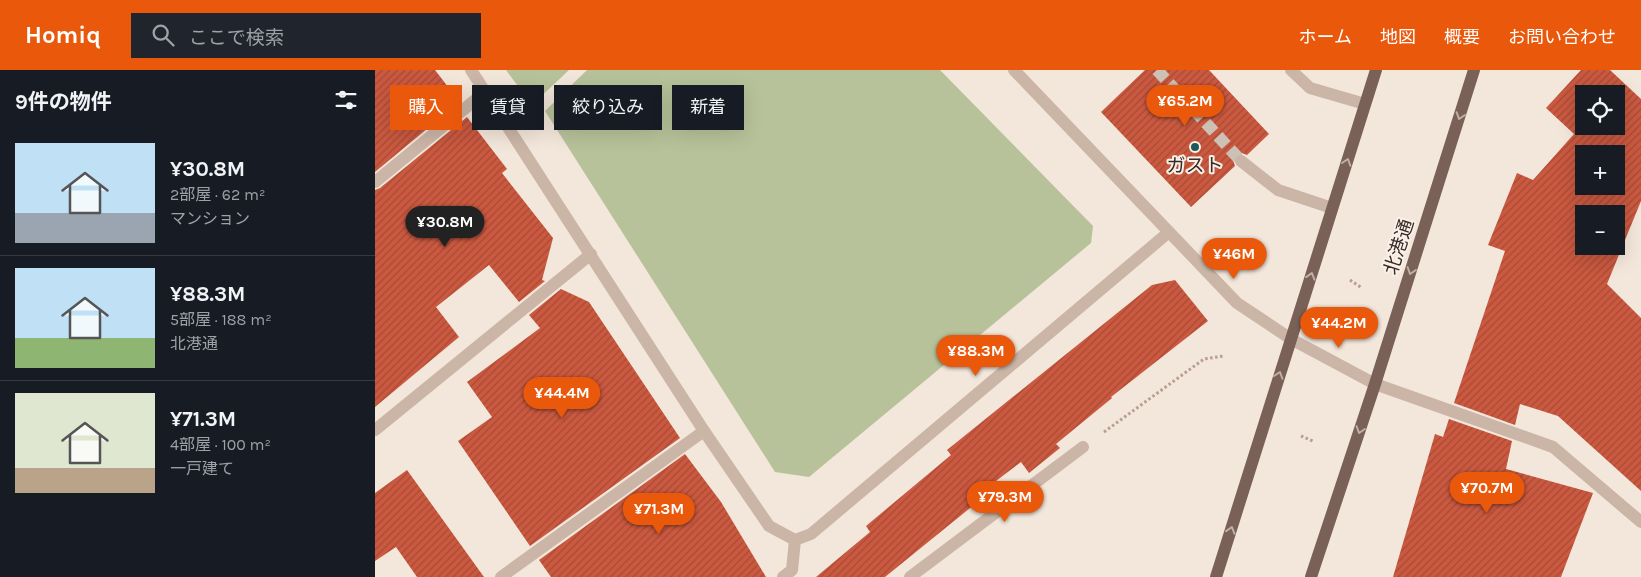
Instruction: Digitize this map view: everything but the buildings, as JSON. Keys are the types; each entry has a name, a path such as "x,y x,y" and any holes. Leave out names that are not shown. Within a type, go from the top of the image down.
{"main road":[{"path":"1216,577 1376,70"},
{"name":"北港通","path":"1311,577 1375,384 1474,70"}],"street":[{"path":"471,70 481,85"},
{"path":"1014,70 1237,303 1291,339 1375,384 1553,447 1641,522"},
{"path":"1291,70 1310,88 1365,104"},
{"path":"375,182 472,103"},
{"path":"510,130 704,431 769,526 795,540 811,534 1169,232"},
{"path":"1241,161 1278,190 1332,208"},
{"path":"375,430 591,254"},
{"path":"501,577 704,431"},
{"path":"910,577 1083,447"},
{"path":"783,577 792,570 795,540"}],"path":[{"path":"1350,280 1362,288"},
{"path":"1083,447 1204,359 1224,356"},
{"path":"1301,436 1313,442"}],"green space":[{"path":"506,70 569,70 544,94 544,85 517,85"},
{"path":"587,70 940,70 1093,226 1091,243 809,477 775,472 557,130 662,130 662,85 572,85"},
{"path":"554,102 554,125 545,111"}],"tunnel":[{"path":"1157,70 1241,161"}],"place":[{"name":"ガスト","path":"1195,147"}]}
